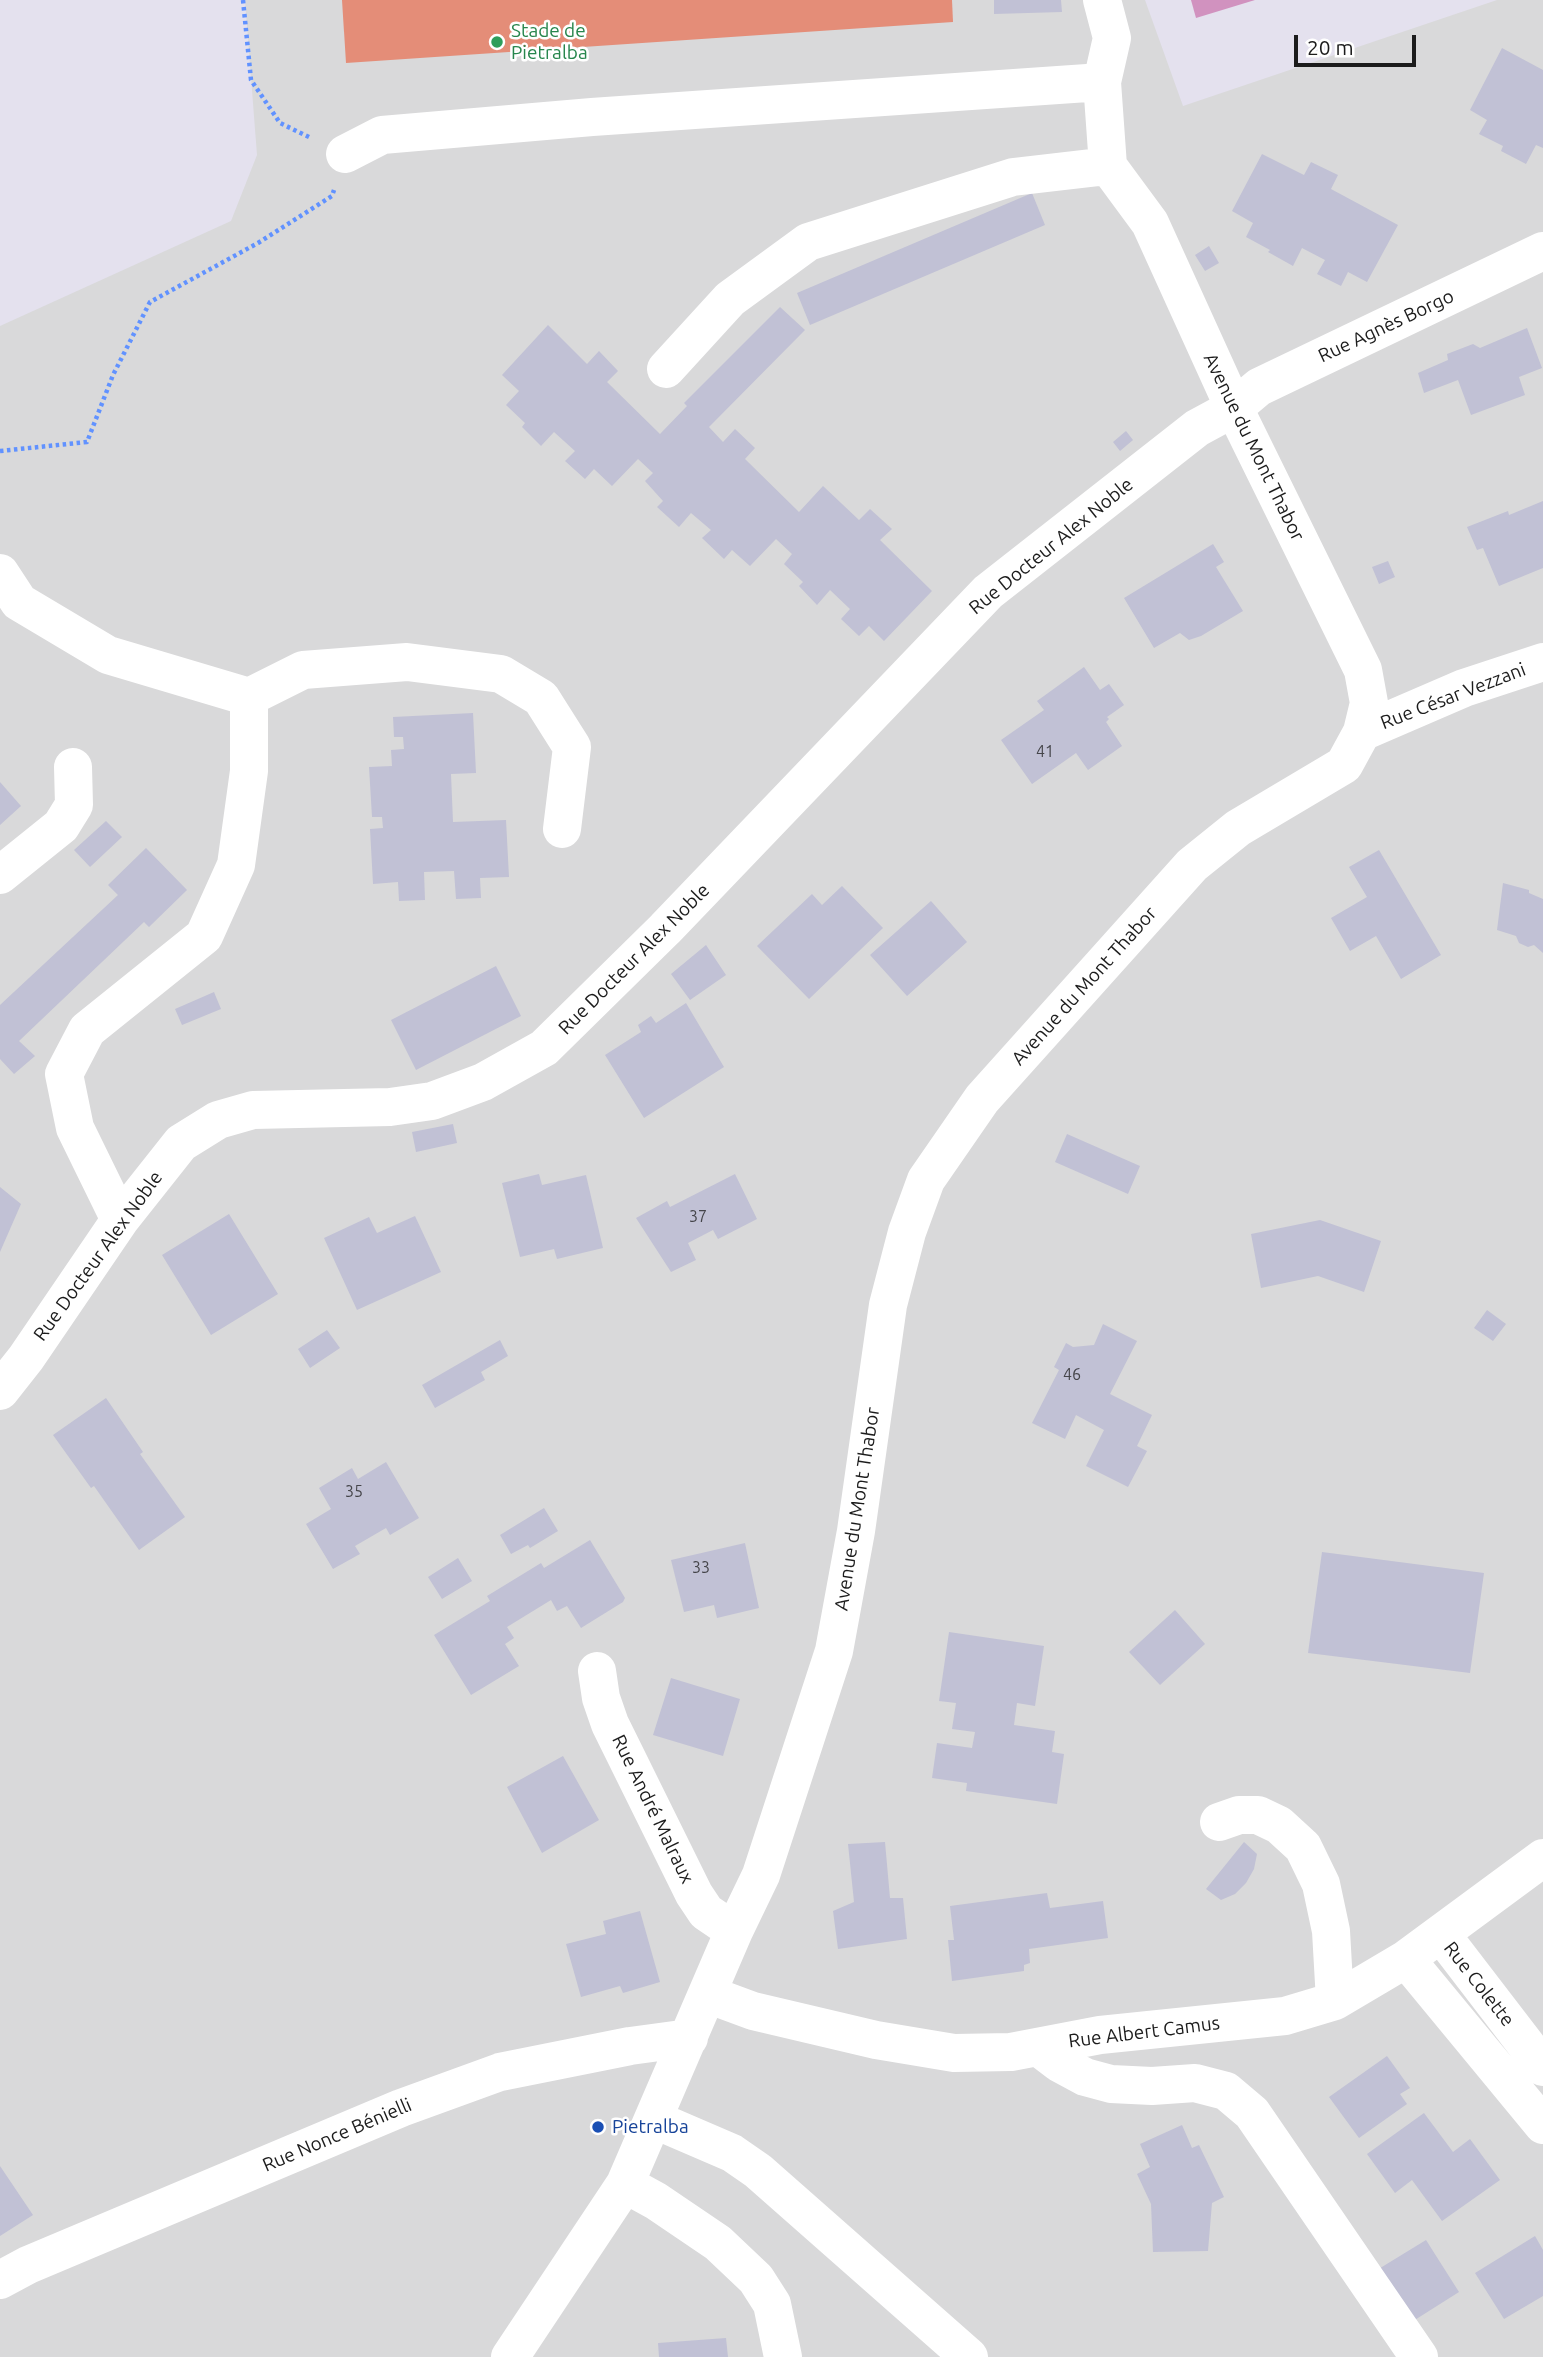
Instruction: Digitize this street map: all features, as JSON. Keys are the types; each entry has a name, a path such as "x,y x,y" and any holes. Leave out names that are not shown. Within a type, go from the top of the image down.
{"street":[{"path":"666,369 730,299 808,242 1013,177 1108,166 1102,82 1112,38 1102,0"},
{"path":"345,154 382,135 592,117 1102,82"},
{"name":"Avenue du Mont Thabor","path":"510,2357 625,2184 734,1931 761,1875 834,1651 856,1531 888,1305 907,1232 926,1180 982,1099 1192,865 1238,828 1344,765 1362,732 1369,703 1363,670 1234,408 1150,223 1108,166"},
{"name":"Rue Agnès Borgo","path":"1234,408 1259,387 1543,251"},
{"name":"Rue Docteur Alex Noble","path":"0,1391 26,1358 120,1220 181,1143 218,1120 253,1110 390,1107 432,1101 483,1082 544,1048 665,929 988,592 1197,428 1234,408"},
{"path":"0,573 19,603 108,655 248,697 303,670 407,662 501,674 541,698 572,747 562,829"},
{"name":"Rue César Vezzani","path":"1362,732 1464,688 1543,662"},
{"path":"120,1220 75,1128 64,1074 87,1030 204,936 236,865 248,772 248,697"},
{"path":"0,875 61,826 74,805 73,767"},
{"name":"Rue André Malraux","path":"597,1671 601,1698 610,1724 694,1894 706,1912 734,1931"},
{"path":"1219,1822 1239,1815 1258,1815 1279,1825 1303,1847 1321,1884 1331,1931 1335,2001"},
{"name":"Rue Albert Camus","path":"707,1994 753,2011 876,2040 954,2053 1011,2052 1100,2035 1285,2016 1335,2001 1406,1959 1543,1858"},
{"name":"Rue Colette","path":"1441,1934 1543,2067"},
{"path":"1406,1959 1543,2125"},
{"name":"Rue Nonce Bénielli","path":"0,2280 29,2265 401,2108 500,2072 630,2046 689,2038"},
{"path":"1038,2047 1059,2063 1085,2077 1111,2084 1152,2086 1195,2083 1226,2091 1252,2113 1419,2357"},
{"path":"653,2119 732,2152 758,2171 969,2357"},
{"path":"625,2184 656,2200 718,2243 756,2279 772,2304 783,2357"}],"path":[{"path":"0,451 86,442 113,375 150,302 258,243 332,196 345,154 280,123 258,91 251,80 243,0"}],"shaded area":[{"path":"245,0 1145,0 1183,106 1497,0 1543,0 1543,2357 0,2357 0,326 231,221 257,155"},
{"name":"Stade de Pietralba","path":"342,0 952,0 953,22 346,63"},
{"path":"1191,0 1255,0 1196,18"}],"building":[{"path":"994,0 1061,0 1062,12 994,14"},
{"path":"1502,48 1543,70 1543,148 1536,145 1526,164 1501,151 1503,146 1479,134 1487,120 1470,110"},
{"path":"1262,154 1304,175 1311,162 1338,175 1331,189 1398,225 1367,282 1348,272 1341,286 1317,274 1325,260 1302,248 1293,266 1246,237 1253,223 1232,211"},
{"path":"1032,193 1045,225 810,325 797,293"},
{"path":"1209,246 1219,263 1205,271 1195,255"},
{"path":"780,307 805,330 709,427 723,442 735,429 755,448 745,459 799,512 823,486 859,520 870,509 892,529 880,540 932,591 884,641 869,626 859,636 841,619 850,609 830,590 817,605 799,586 803,582 784,564 792,554 776,539 750,566 732,550 724,559 702,538 711,530 691,513 679,527 657,507 663,501 645,481 653,473 638,459 612,486 594,469 585,479 565,461 575,451 554,432 541,446 522,427 525,423 506,405 519,391 502,375 548,325 587,364 599,351 618,371 607,382 660,434 687,406 684,403"},
{"path":"1527,328 1542,368 1519,377 1525,395 1471,415 1458,380 1424,393 1418,373 1448,360 1447,354 1473,344 1480,348"},
{"path":"1126,431 1133,440 1120,451 1113,442"},
{"path":"1543,501 1543,568 1499,586 1483,548 1477,550 1467,527 1508,511 1509,515"},
{"path":"1213,544 1224,562 1216,567 1243,611 1201,636 1189,640 1180,633 1154,648 1124,598"},
{"path":"1388,561 1395,577 1379,584 1372,567"},
{"path":"1084,667 1100,690 1109,684 1124,705 1107,717 1109,719 1106,722 1122,746 1088,770 1076,753 1032,784 1001,740 1044,710 1037,701"},
{"path":"473,713 476,773 451,774 453,822 506,820 509,877 480,878 481,898 456,899 454,871 424,872 425,900 399,901 398,882 373,884 370,829 383,828 382,817 372,817 369,767 392,766 391,750 404,749 403,737 394,737 393,717"},
{"path":"0,782 21,806 0,825"},
{"path":"106,821 122,837 90,867 74,850"},
{"path":"146,848 187,890 149,927 144,922 19,1041 35,1056 14,1074 0,1059 0,1005 118,895 108,885"},
{"path":"1379,850 1441,955 1401,979 1376,936 1350,951 1331,918 1367,897 1349,867"},
{"path":"1503,883 1529,890 1529,893 1543,899 1543,953 1534,945 1528,947 1519,943 1516,936 1497,930"},
{"path":"842,886 883,928 809,999 757,946 812,894 822,905"},
{"path":"931,901 967,942 907,996 870,955"},
{"path":"706,945 726,975 690,1000 671,974"},
{"path":"496,966 521,1016 416,1070 391,1020"},
{"path":"214,992 221,1009 182,1025 175,1009"},
{"path":"686,1003 724,1067 644,1118 605,1055 641,1032 638,1025 651,1016 656,1023"},
{"path":"453,1124 457,1143 416,1152 412,1132"},
{"path":"1067,1134 1140,1166 1128,1194 1055,1162"},
{"path":"539,1174 542,1185 586,1175 603,1248 557,1259 554,1249 520,1257 502,1183"},
{"path":"735,1174 757,1219 718,1239 713,1230 688,1243 696,1260 671,1272 636,1218 667,1201 670,1207"},
{"path":"0,1187 21,1204 0,1252"},
{"path":"229,1214 278,1294 211,1335 162,1255"},
{"path":"415,1216 441,1272 357,1310 324,1238 369,1217 377,1233"},
{"path":"1320,1220 1381,1241 1364,1292 1318,1276 1261,1288 1251,1234"},
{"path":"1487,1310 1506,1324 1493,1341 1474,1328"},
{"path":"1103,1324 1137,1341 1110,1394 1152,1415 1137,1446 1147,1451 1128,1487 1086,1466 1104,1430 1076,1415 1065,1439 1032,1423 1059,1370 1054,1367 1066,1343 1073,1347 1094,1345"},
{"path":"327,1330 340,1348 310,1368 298,1349"},
{"path":"500,1340 508,1356 481,1372 485,1380 435,1408 422,1385"},
{"path":"106,1398 143,1452 140,1454 185,1517 139,1550 94,1486 91,1488 53,1435"},
{"path":"386,1462 419,1518 390,1535 386,1528 355,1546 360,1554 333,1569 306,1524 331,1509 319,1488 352,1468 358,1479"},
{"path":"544,1508 558,1531 530,1548 528,1545 511,1554 500,1535"},
{"path":"590,1540 625,1598 623,1602 581,1628 567,1606 557,1611 551,1600 507,1627 514,1638 505,1644 519,1666 471,1695 434,1635 490,1601 487,1596 541,1563 544,1568"},
{"path":"745,1543 759,1608 717,1618 714,1605 684,1612 671,1560"},
{"path":"1322,1552 1484,1573 1470,1673 1308,1653"},
{"path":"458,1558 472,1581 442,1599 428,1577"},
{"path":"1175,1610 1205,1644 1160,1685 1129,1652"},
{"path":"949,1632 1044,1646 1035,1706 1017,1703 1014,1725 1055,1731 1052,1752 1064,1754 1057,1804 966,1791 967,1783 932,1778 937,1743 972,1748 975,1732 952,1729 956,1703 939,1701"},
{"path":"671,1678 740,1699 723,1756 653,1735"},
{"path":"563,1756 599,1820 542,1853 507,1787"},
{"path":"885,1842 890,1898 903,1898 907,1939 838,1949 833,1911 854,1902 848,1844"},
{"path":"1244,1842 1257,1854 1254,1869 1246,1883 1235,1894 1221,1900 1206,1889"},
{"path":"1047,1893 1050,1908 1103,1901 1108,1938 1029,1949 1030,1963 1024,1965 1024,1971 952,1981 948,1940 954,1940 950,1906"},
{"path":"640,1911 660,1982 623,1993 620,1986 581,1997 566,1944 606,1934 603,1921"},
{"path":"1387,2056 1410,2088 1400,2094 1407,2104 1359,2138 1329,2097"},
{"path":"1424,2113 1453,2152 1470,2139 1500,2180 1442,2221 1412,2180 1395,2193 1367,2154"},
{"path":"1182,2125 1192,2148 1199,2145 1224,2197 1212,2203 1208,2251 1153,2252 1151,2204 1137,2174 1150,2167 1140,2144"},
{"path":"0,2166 33,2215 0,2236"},
{"path":"1535,2236 1543,2250 1543,2296 1504,2319 1475,2273"},
{"path":"1426,2240 1459,2292 1410,2323 1377,2270"},
{"path":"726,2338 728,2357 659,2357 658,2343"}],"place":[{"name":"Stade de Pietralba","path":"497,42"},
{"name":"Pietralba","path":"598,2127"}]}
